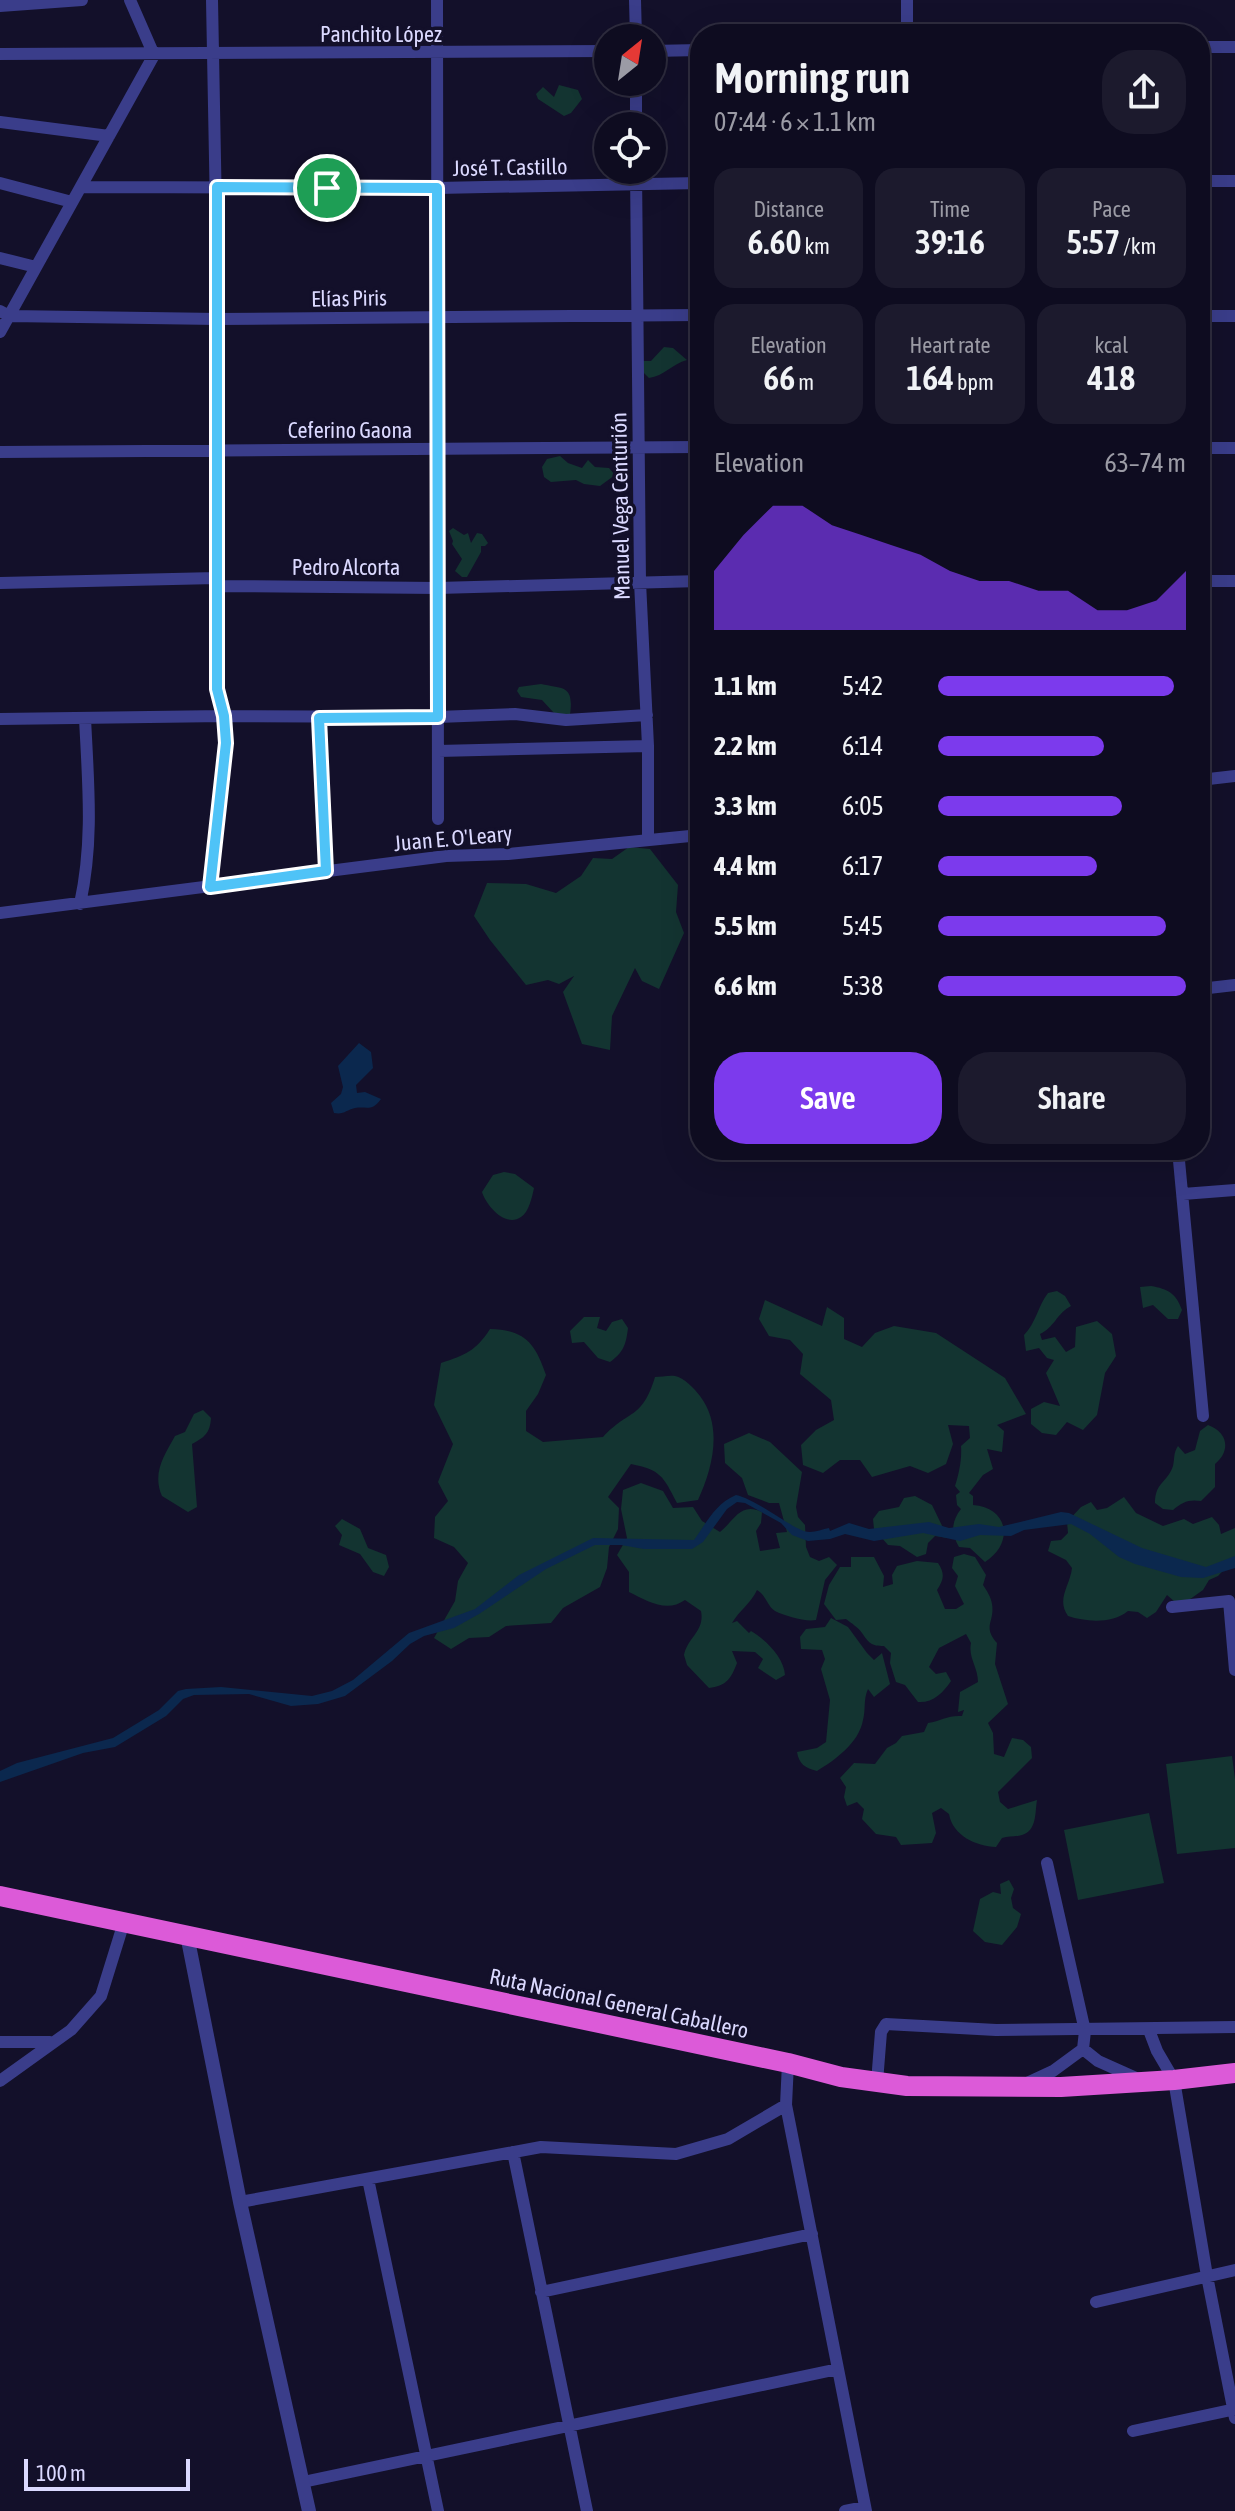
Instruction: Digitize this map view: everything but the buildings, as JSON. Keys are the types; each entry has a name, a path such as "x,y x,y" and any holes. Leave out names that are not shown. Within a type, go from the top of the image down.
{"highway":[{"name":"Ruta Nacional General Caballero","path":"0,1896 788,2063 841,2077 907,2086 1014,2088 1148,2082 1235,2073"}],"street":[{"path":"0,6 82,0"},
{"path":"0,332 5,313 36,267 154,55 130,0"},
{"path":"210,887 226,743 224,716 217,689 218,319 212,0"},
{"path":"437,0 438,819"},
{"path":"635,0 636,24"},
{"path":"907,0 907,24"},
{"path":"1210,47 1235,47"},
{"path":"666,51 690,50"},
{"name":"Panchito López","path":"0,54 594,51"},
{"path":"0,122 109,136"},
{"path":"1210,181 1235,181"},
{"path":"0,183 72,202"},
{"name":"José T. Castillo","path":"666,184 690,183"},
{"name":"José T. Castillo","path":"81,187 437,188 637,184"},
{"name":"Manuel Vega Centurión","path":"637,184 640,582 648,746 648,840"},
{"path":"0,258 36,267"},
{"name":"Elías Piris","path":"5,313 218,319 690,315"},
{"path":"1210,316 1235,316"},
{"name":"Ceferino Gaona","path":"1,452 690,447"},
{"path":"1210,448 1235,448"},
{"name":"Pedro Alcorta","path":"0,583 216,578 216,586 438,588 690,581"},
{"path":"1210,581 1235,581"},
{"path":"0,719 515,714 566,720 647,715"},
{"path":"80,904 88,867 90,834 85,718"},
{"path":"319,718 326,871"},
{"path":"438,751 648,746"},
{"path":"1210,779 1235,776"},
{"name":"Juan E. O'Leary","path":"0,913 446,856 508,854 690,836"},
{"path":"1210,988 1235,985"},
{"path":"1179,1160 1203,1416"},
{"path":"1183,1194 1235,1190"},
{"path":"1172,1607 1229,1601 1235,1670"},
{"path":"1014,2088 1053,2071 1083,2049 1085,2031 1047,1863"},
{"path":"0,2081 50,2042 71,2030 101,1996 124,1922"},
{"path":"187,1935 240,2202 309,2511"},
{"path":"877,2082 881,2032 886,2024 1085,2031 1235,2027"},
{"path":"1133,2431 1234,2412 1174,2080 1149,2030"},
{"path":"0,2042 50,2042"},
{"path":"1083,2049 1098,2061 1148,2082"},
{"path":"788,2063 786,2105 866,2509 845,2511"},
{"path":"240,2202 541,2147 676,2154 728,2139 786,2105"},
{"path":"513,2152 587,2511"},
{"path":"368,2179 438,2511"},
{"path":"541,2292 812,2234"},
{"path":"1096,2302 1235,2270"},
{"path":"303,2482 838,2369"}],"green space":[{"path":"559,85 578,90 582,99 571,113 564,116 538,99 536,94 543,87 554,97"},
{"path":"664,347 673,348 687,360 649,378 642,371 642,361 651,361"},
{"path":"560,456 582,468 588,460 595,467 609,468 615,475 600,486 576,480 551,482 544,477 542,467 547,459"},
{"path":"453,528 464,535 468,533 471,543 477,533 482,534 488,543 481,546 481,552 467,577 455,571 462,559 452,544 449,531"},
{"path":"541,684 569,693 570,715 554,713 542,700 521,697 517,691 519,687"},
{"path":"629,847 650,849 678,885 676,912 684,933 659,989 642,981 635,968 612,1016 610,1050 582,1044 563,992 574,976 559,984 548,980 526,985 474,916 487,883 526,884 556,893 581,876 593,858 612,859"},
{"path":"504,1172 515,1174 534,1188 526,1212 515,1220 497,1214 482,1192 493,1175"},
{"path":"1140,1287 1167,1290 1174,1296 1182,1310 1178,1319 1168,1319 1153,1305 1143,1308"},
{"path":"1057,1291 1065,1296 1071,1306 1040,1334 1042,1340 1055,1337 1066,1352 1075,1347 1076,1327 1097,1321 1112,1334 1116,1356 1105,1373 1097,1415 1083,1430 1067,1422 1056,1435 1042,1433 1031,1424 1031,1409 1044,1402 1060,1406 1046,1373 1054,1360 1047,1358 1039,1348 1026,1351 1024,1335 1048,1293"},
{"path":"765,1300 822,1326 827,1307 844,1318 844,1339 862,1347 875,1333 894,1326 936,1333 1005,1378 1026,1414 997,1425 1004,1431 1002,1452 987,1449 993,1469 983,1475 969,1493 973,1496 973,1505 985,1507 1000,1519 1004,1536 995,1554 985,1562 970,1548 959,1547 953,1532 955,1518 961,1509 957,1505 956,1495 960,1492 955,1486 961,1446 970,1438 969,1426 948,1425 953,1444 946,1464 928,1473 910,1466 872,1477 860,1460 840,1460 823,1473 803,1465 801,1445 816,1430 834,1420 831,1400 800,1374 803,1354 790,1340 769,1336 759,1319"},
{"path":"584,1317 600,1317 597,1328 606,1331 612,1322 622,1319 628,1328 624,1347 610,1362 598,1358 584,1342 572,1343 570,1331"},
{"path":"490,1329 520,1336 538,1354 546,1375 526,1411 526,1431 543,1442 603,1437 640,1407 655,1377 673,1376 692,1387 707,1408 712,1420 713,1447 708,1474 698,1500 677,1503 660,1476 631,1464 608,1497 619,1508 618,1529 609,1547 607,1568 600,1587 563,1608 551,1623 506,1626 489,1637 469,1638 451,1649 434,1638 455,1601 458,1581 468,1563 454,1547 434,1538 435,1517 448,1501 438,1482 453,1444 434,1405 441,1363 469,1351"},
{"path":"203,1410 211,1418 206,1434 192,1444 197,1507 188,1512 162,1496 159,1472 175,1436 185,1432 194,1414"},
{"path":"1208,1425 1220,1432 1225,1442 1223,1453 1215,1464 1215,1487 1201,1501 1186,1502 1173,1510 1163,1509 1155,1503 1156,1496 1159,1486 1171,1471 1176,1449 1178,1446 1185,1454 1195,1450 1200,1431"},
{"path":"749,1433 770,1442 802,1472 796,1507 798,1517 805,1525 806,1547 810,1557 819,1561 829,1557 837,1565 825,1580 816,1620 795,1618 775,1611 757,1590 732,1623 737,1621 749,1633 751,1631 768,1644 778,1656 785,1675 776,1680 758,1668 763,1659 755,1652 732,1651 737,1663 730,1677 720,1686 709,1688 687,1665 684,1655 701,1624 701,1611 685,1600 664,1606 629,1592 629,1572 617,1555 627,1538 621,1509 623,1490 641,1483 663,1491 673,1508 693,1507 702,1521 720,1532 738,1514 754,1509 762,1512 756,1531 760,1551 780,1548 776,1533 787,1532 779,1503 769,1503 748,1495 742,1478 725,1463 724,1444"},
{"path":"915,1496 932,1505 948,1538 935,1536 928,1543 926,1554 917,1557 900,1546 888,1545 874,1529 873,1519 879,1511 899,1507 904,1498"},
{"path":"1124,1497 1136,1513 1163,1526 1184,1519 1193,1524 1212,1517 1219,1525 1221,1534 1235,1528 1235,1558 1218,1576 1209,1580 1203,1590 1186,1602 1175,1602 1167,1595 1156,1612 1147,1618 1138,1612 1128,1611 1099,1621 1068,1616 1063,1598 1072,1568 1066,1560 1048,1551 1051,1541 1061,1540 1068,1533 1067,1522 1081,1507 1091,1502 1097,1510 1107,1508"},
{"path":"342,1519 360,1529 368,1548 386,1555 389,1567 384,1576 373,1572 360,1554 339,1545 342,1535 335,1526"},
{"path":"964,1554 975,1557 986,1575 983,1585 992,1604 990,1632 997,1643 995,1664 1008,1704 988,1723 993,1733 994,1754 1004,1757 1012,1738 1023,1740 1031,1747 1032,1758 998,1792 1000,1802 1008,1809 1037,1800 1034,1820 1027,1833 1002,1838 996,1847 988,1846 960,1834 949,1814 941,1808 932,1813 936,1833 932,1843 901,1845 896,1837 876,1834 862,1819 864,1809 857,1802 847,1806 844,1797 846,1787 840,1778 854,1763 875,1764 887,1748 902,1736 924,1732 928,1723 962,1716 964,1710 958,1712 960,1692 978,1682 971,1643 966,1634 939,1648 929,1667 936,1674 946,1672 951,1681 937,1696 918,1702 905,1685 896,1682 890,1663 891,1653 884,1646 871,1643 846,1619 836,1620 824,1604 829,1585 840,1567 851,1567 851,1557 874,1557 884,1576 883,1587 893,1584 892,1575 897,1566 917,1561 938,1563 943,1576 937,1590 945,1609 956,1609 964,1604 955,1586 958,1576 952,1568 954,1557"},
{"path":"831,1618 848,1627 874,1660 882,1653 890,1684 874,1697 868,1689 857,1736 838,1756 817,1771 803,1765 797,1752 817,1748 826,1742 830,1700 821,1669 825,1659 822,1650 801,1649 800,1637 806,1629 825,1627"},
{"path":"1232,1756 1235,1848 1177,1854 1166,1764"},
{"path":"1149,1813 1164,1883 1078,1900 1064,1830"},
{"path":"1009,1880 1014,1889 1011,1898 1013,1908 1021,1914 1017,1927 1002,1945 985,1942 973,1931 980,1899 993,1892 1001,1894 1000,1884"}],"water":[{"path":"359,1043 371,1052 373,1068 356,1085 357,1093 365,1092 381,1099 372,1107 334,1113 331,1103 341,1094 343,1087 338,1066"},
{"path":"736,1495 810,1532 829,1528 830,1531 849,1523 869,1529 929,1522 949,1528 979,1524 999,1527 1061,1512 1069,1513 1142,1548 1206,1567 1235,1556 1235,1568 1203,1578 1181,1577 1119,1557 1090,1534 1071,1524 1024,1530 1011,1536 980,1535 960,1541 923,1533 874,1541 845,1534 808,1541 792,1535 781,1523 745,1503 737,1502 727,1509 703,1542 692,1549 595,1545 546,1569 454,1628 424,1636 410,1644 345,1696 318,1704 291,1706 249,1694 194,1695 183,1699 166,1716 115,1747 83,1753 0,1782 0,1771 17,1763 113,1738 159,1710 178,1691 221,1687 312,1696 332,1691 353,1680 409,1633 475,1609 519,1575 593,1538 694,1540 717,1508"}],"route":[{"path":"217,187 327,188 437,188 438,717 319,718 326,871 210,887 226,743 224,716 217,689 217,187"}]}
